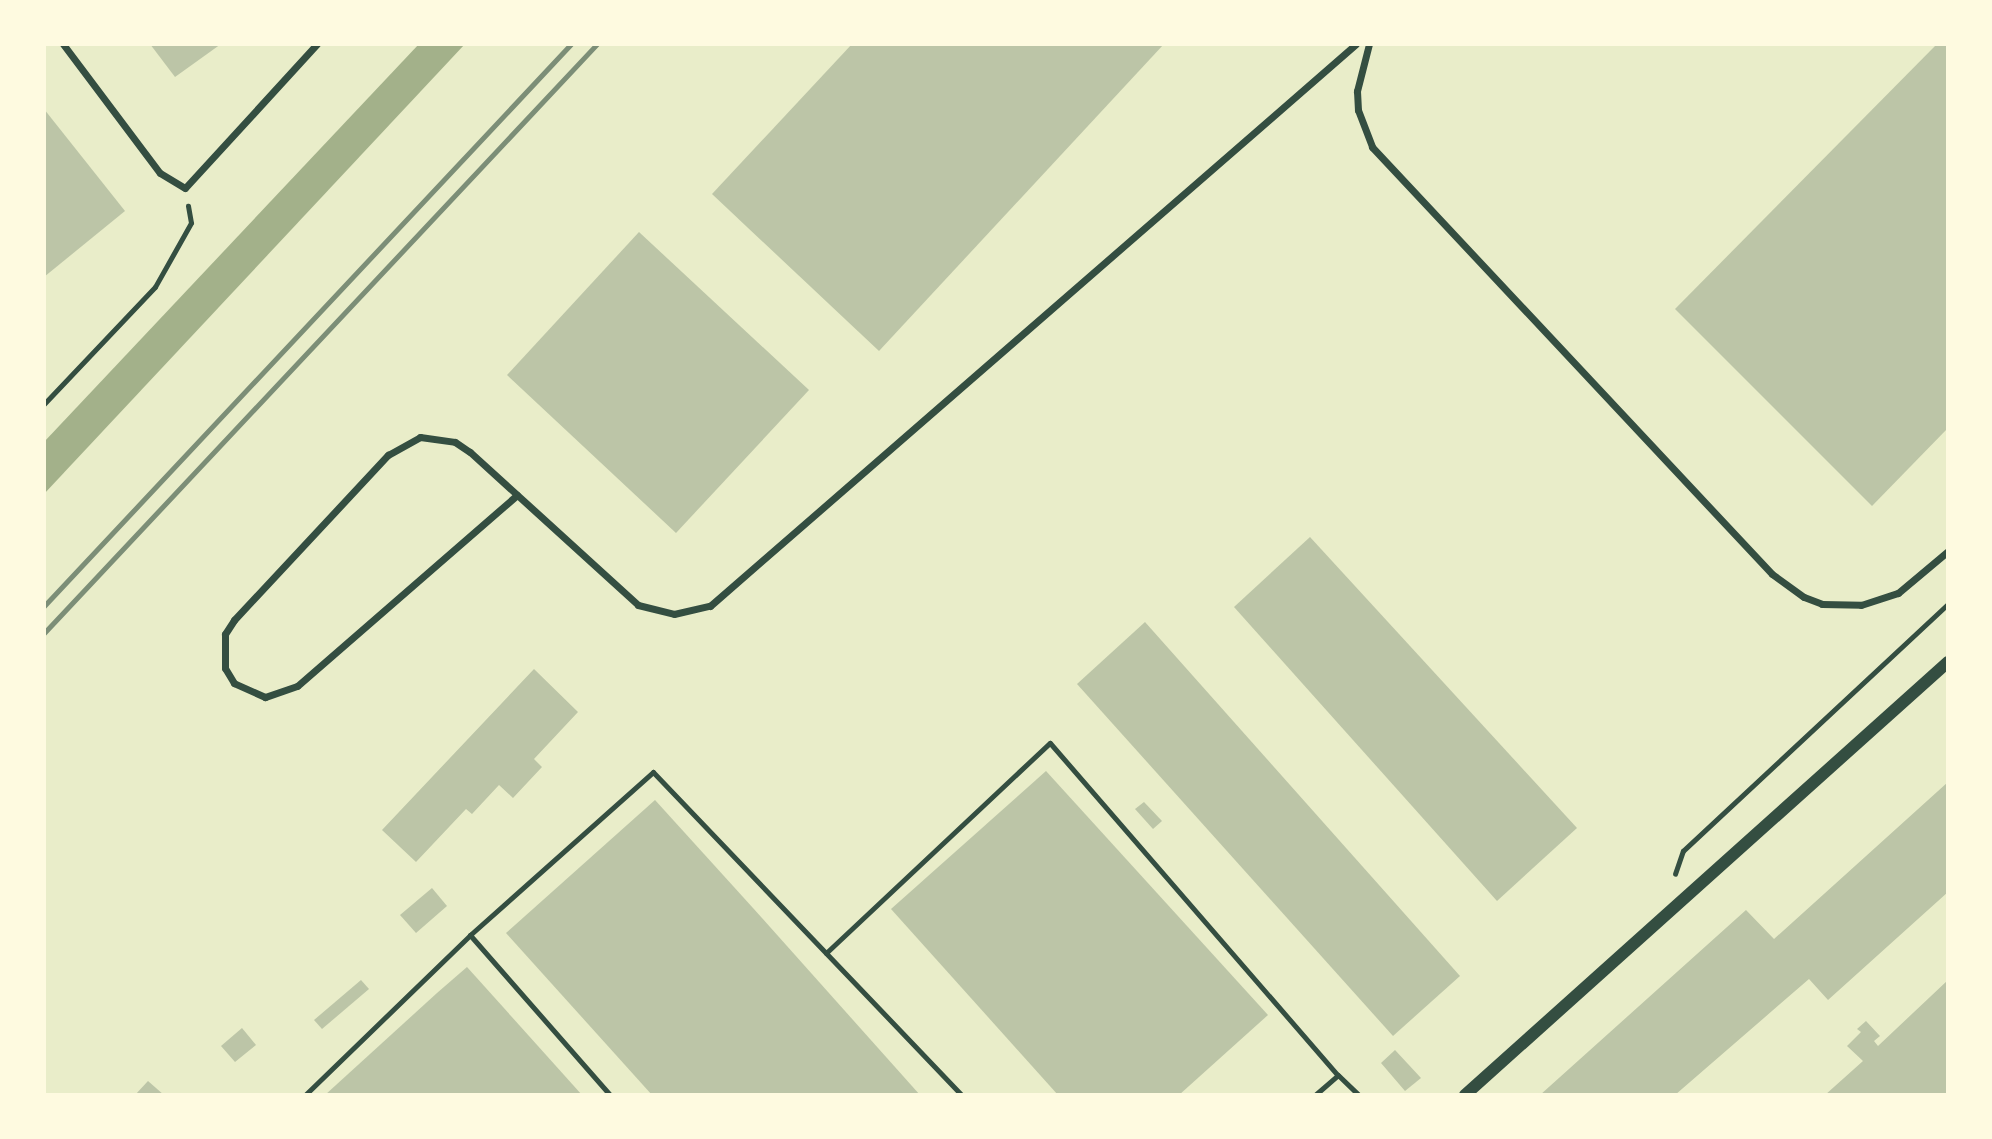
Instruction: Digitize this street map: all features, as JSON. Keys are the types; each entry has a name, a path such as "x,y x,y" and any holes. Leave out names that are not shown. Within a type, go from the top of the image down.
{"street":[{"path":"64,44 160,173 185,188 317,44"},
{"path":"517,495 296,686 265,696 234,683 225,668 223,643 234,620 402,444 429,437 455,442 517,495 638,605 674,614 710,606 1356,44"},
{"path":"1369,44 1357,91 1358,110 1372,147 1772,574 1804,597 1832,605 1861,606 1898,593 1948,551"},
{"path":"1465,1095 1948,662"}],"lane":[{"path":"826,953 1050,743 1338,1075 1359,1095"},
{"path":"305,1095 470,935 653,772 962,1095"},
{"path":"470,935 610,1095"},
{"path":"1315,1095 1338,1075"}],"path":[{"path":"44,404 155,288 191,223 185,188"},
{"path":"1673,909 1675,869 1683,851 1948,604"}],"shaded area":[{"path":"419,44 465,44 44,494 44,442"}],"building":[{"path":"150,44 221,44 175,77"},
{"path":"852,44 1164,44 879,351 712,194"},
{"path":"1937,44 1948,44 1948,428 1872,506 1675,309"},
{"path":"44,109 125,211 44,277"},
{"path":"639,232 809,390 676,533 507,375"},
{"path":"1310,537 1577,828 1497,901 1234,607"},
{"path":"1145,622 1460,976 1393,1036 1077,684"},
{"path":"534,669 578,712 534,759 542,767 513,798 499,785 472,814 466,809 416,862 382,830"},
{"path":"1046,771 1268,1015 1179,1095 1058,1095 891,909"},
{"path":"1948,782 1948,892 1828,1000 1809,979 1675,1095 1540,1095 1746,910 1774,939"},
{"path":"655,800 920,1095 652,1095 506,933"},
{"path":"1144,802 1162,821 1153,829 1135,809"},
{"path":"432,888 447,906 416,933 400,915"},
{"path":"467,967 582,1095 325,1095 437,993"},
{"path":"361,980 369,989 322,1029 314,1020"},
{"path":"1948,980 1948,1095 1825,1095 1863,1061 1847,1046 1861,1032 1857,1029 1866,1021 1880,1036 1874,1041 1878,1046"},
{"path":"242,1028 256,1045 235,1062 221,1046"},
{"path":"1395,1050 1421,1078 1405,1091 1381,1063"},
{"path":"148,1081 164,1095 135,1095"}],"railway":[{"path":"44,606 571,44"},
{"path":"44,633 597,44"}]}
